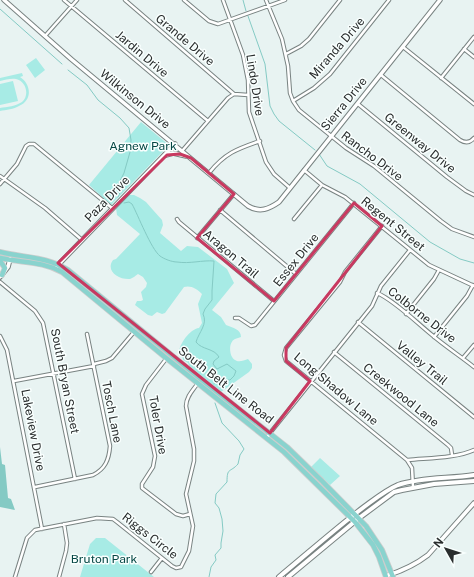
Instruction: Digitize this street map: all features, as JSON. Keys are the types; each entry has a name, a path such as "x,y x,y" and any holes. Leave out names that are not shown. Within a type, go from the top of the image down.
{"main road":[{"name":"South Belt Line Road","path":"0,252 58,263 90,287 160,346 233,412 267,438 353,516 378,544 393,575"},
{"name":"South Belt Line Road","path":"0,258 42,264 56,268 62,272 166,358 237,406 270,432 331,489 353,516"},
{"path":"0,261 5,268 1,276"},
{"path":"86,291 90,287"},
{"path":"100,304 104,299"},
{"path":"156,350 160,346"},
{"path":"233,412 237,406"},
{"path":"278,577 380,495 393,488 413,482 474,475"},
{"path":"314,481 327,491 331,489"},
{"path":"288,577 357,520 394,492 413,488 474,481"},
{"name":"South Belt Line Road","path":"357,520 379,557 386,576"},
{"path":"302,558 306,562"}],"street":[{"name":"Wilkinson Drive","path":"4,0 71,59 248,206 256,210"},
{"name":"Jardin Drive","path":"64,0 208,121"},
{"path":"45,36 77,0"},
{"name":"Grande Drive","path":"125,0 234,94"},
{"path":"184,0 209,21 218,24 285,0"},
{"name":"Lindo Drive","path":"222,0 243,55 246,68 249,112 269,168 290,188"},
{"name":"Rancho Drive","path":"266,0 282,39 286,54 289,88 293,101 299,110 346,148 374,166 441,221 452,228 474,236"},
{"path":"286,54 301,46 309,39 340,0"},
{"name":"Miranda Drive","path":"293,101 314,88 330,74 389,0"},
{"name":"Sierra Drive","path":"256,210 270,208 279,202 440,0"},
{"path":"441,78 474,37"},
{"path":"403,47 474,104"},
{"path":"464,49 474,57"},
{"path":"380,74 460,140 467,142 474,138"},
{"path":"182,151 228,98 234,94 248,95"},
{"name":"Greenway Drive","path":"357,103 446,177 474,195"},
{"path":"209,173 219,161 232,151 260,141"},
{"path":"0,184 17,164 25,147 32,144 36,145 112,208"},
{"name":"Paza Drive","path":"56,268 58,263 175,144"},
{"path":"161,158 173,153 191,158"},
{"name":"Regent Street","path":"304,170 322,185 354,203 429,265 473,285"},
{"path":"0,176 45,208 82,240"},
{"path":"294,219 322,185"},
{"path":"197,238 234,194"},
{"name":"Essex Drive","path":"235,318 239,318 249,325 255,325 354,203"},
{"path":"220,210 296,274"},
{"name":"Aragon Trail","path":"177,219 178,222 274,301"},
{"name":"Long Shadow Lane","path":"382,226 345,272 340,282 286,348 284,355 286,361 407,460"},
{"path":"267,438 270,432 310,381 372,306 381,286 410,250"},
{"path":"1,276 8,268 11,254"},
{"path":"406,314 434,279 439,270"},
{"name":"South Bryan Street","path":"0,282 35,311 44,323 75,479"},
{"path":"434,337 467,296 473,285"},
{"name":"Colborne Drive","path":"377,293 388,299 434,337 474,367"},
{"name":"Valley Trail","path":"358,322 474,417"},
{"path":"14,381 54,373 81,370 106,361 112,358 138,327"},
{"name":"Tosch Lane","path":"35,486 93,475 101,471 109,459 110,446 87,334"},
{"name":"Lakeview Drive","path":"0,336 7,350 14,381 42,529"},
{"path":"463,358 474,345"},
{"name":"Creekwood Lane","path":"334,352 448,445 451,448 452,455"},
{"name":"Toler Drive","path":"166,358 146,385 142,394 155,456 154,464 142,484 142,488 176,514 184,516 190,514"},
{"name":"Riggs Circle","path":"15,577 27,538 35,530 97,518 112,519 176,568 181,567 189,551 193,526 186,494 194,461 194,449 186,406 188,398 200,382"},
{"path":"413,488 412,468 407,460 468,453 474,450"},
{"path":"386,576 393,575 420,562 474,503"},
{"path":"59,577 67,543 64,524"},
{"path":"151,572 162,558"}],"highlighted area":[{"path":"180,154 191,158 234,194 197,238 274,301 354,203 382,226 286,348 286,361 310,381 270,433 58,263 167,155"}],"green space":[{"path":"36,58 45,70 35,78 26,65"},
{"path":"22,73 23,76 20,77 24,80 29,92 27,100 17,107 0,111 0,108 22,102 26,96 26,89 19,80 12,79 0,81 0,78"},
{"path":"13,81 18,101 0,105 0,84"},
{"name":"Agnew Park","path":"141,122 169,145 111,205 89,185"},
{"path":"128,195 134,195 146,202 162,220 163,225 160,233 181,251 187,246 198,247 227,269 234,283 212,310 221,317 226,325 240,332 241,337 235,339 231,343 231,356 238,361 248,359 252,364 252,368 249,372 221,392 190,368 188,363 183,360 182,355 179,353 181,345 189,334 199,328 202,323 198,304 202,294 194,288 184,287 165,313 162,314 157,312 152,316 148,315 135,305 137,301 143,300 141,292 146,287 147,283 143,277 138,274 131,279 126,279 114,274 112,271 111,264 113,260 116,259 140,234 117,215 116,208"},
{"path":"320,458 340,476 330,485 311,467"},
{"name":"Bruton Park","path":"96,538 105,538 154,577 80,577 90,544"}],"shaded area":[{"path":"0,447 2,464 5,465 8,498 11,499 15,510 0,507"}],"waterway":[{"path":"243,0 246,11"},
{"path":"0,9 62,64"},
{"path":"248,16 265,64 270,106 279,121 315,150"},
{"path":"68,70 87,85 98,100 120,118 129,128 131,140 130,152 124,173 119,183 121,190 118,197"},
{"path":"319,154 327,166 360,184 430,242 460,259 474,263"},
{"path":"124,203 129,202 132,204 145,232 156,252 160,256 175,262 214,261 212,300 203,314 204,325 196,342 217,354 219,357 213,364 217,369 227,364 236,371 230,380 223,377 216,380 214,384"},
{"path":"209,577 211,567 216,560 215,555 221,548 223,531 219,508 215,503 216,494 227,482 228,472 238,464 240,455 244,449 239,441 222,423 215,403"}]}
